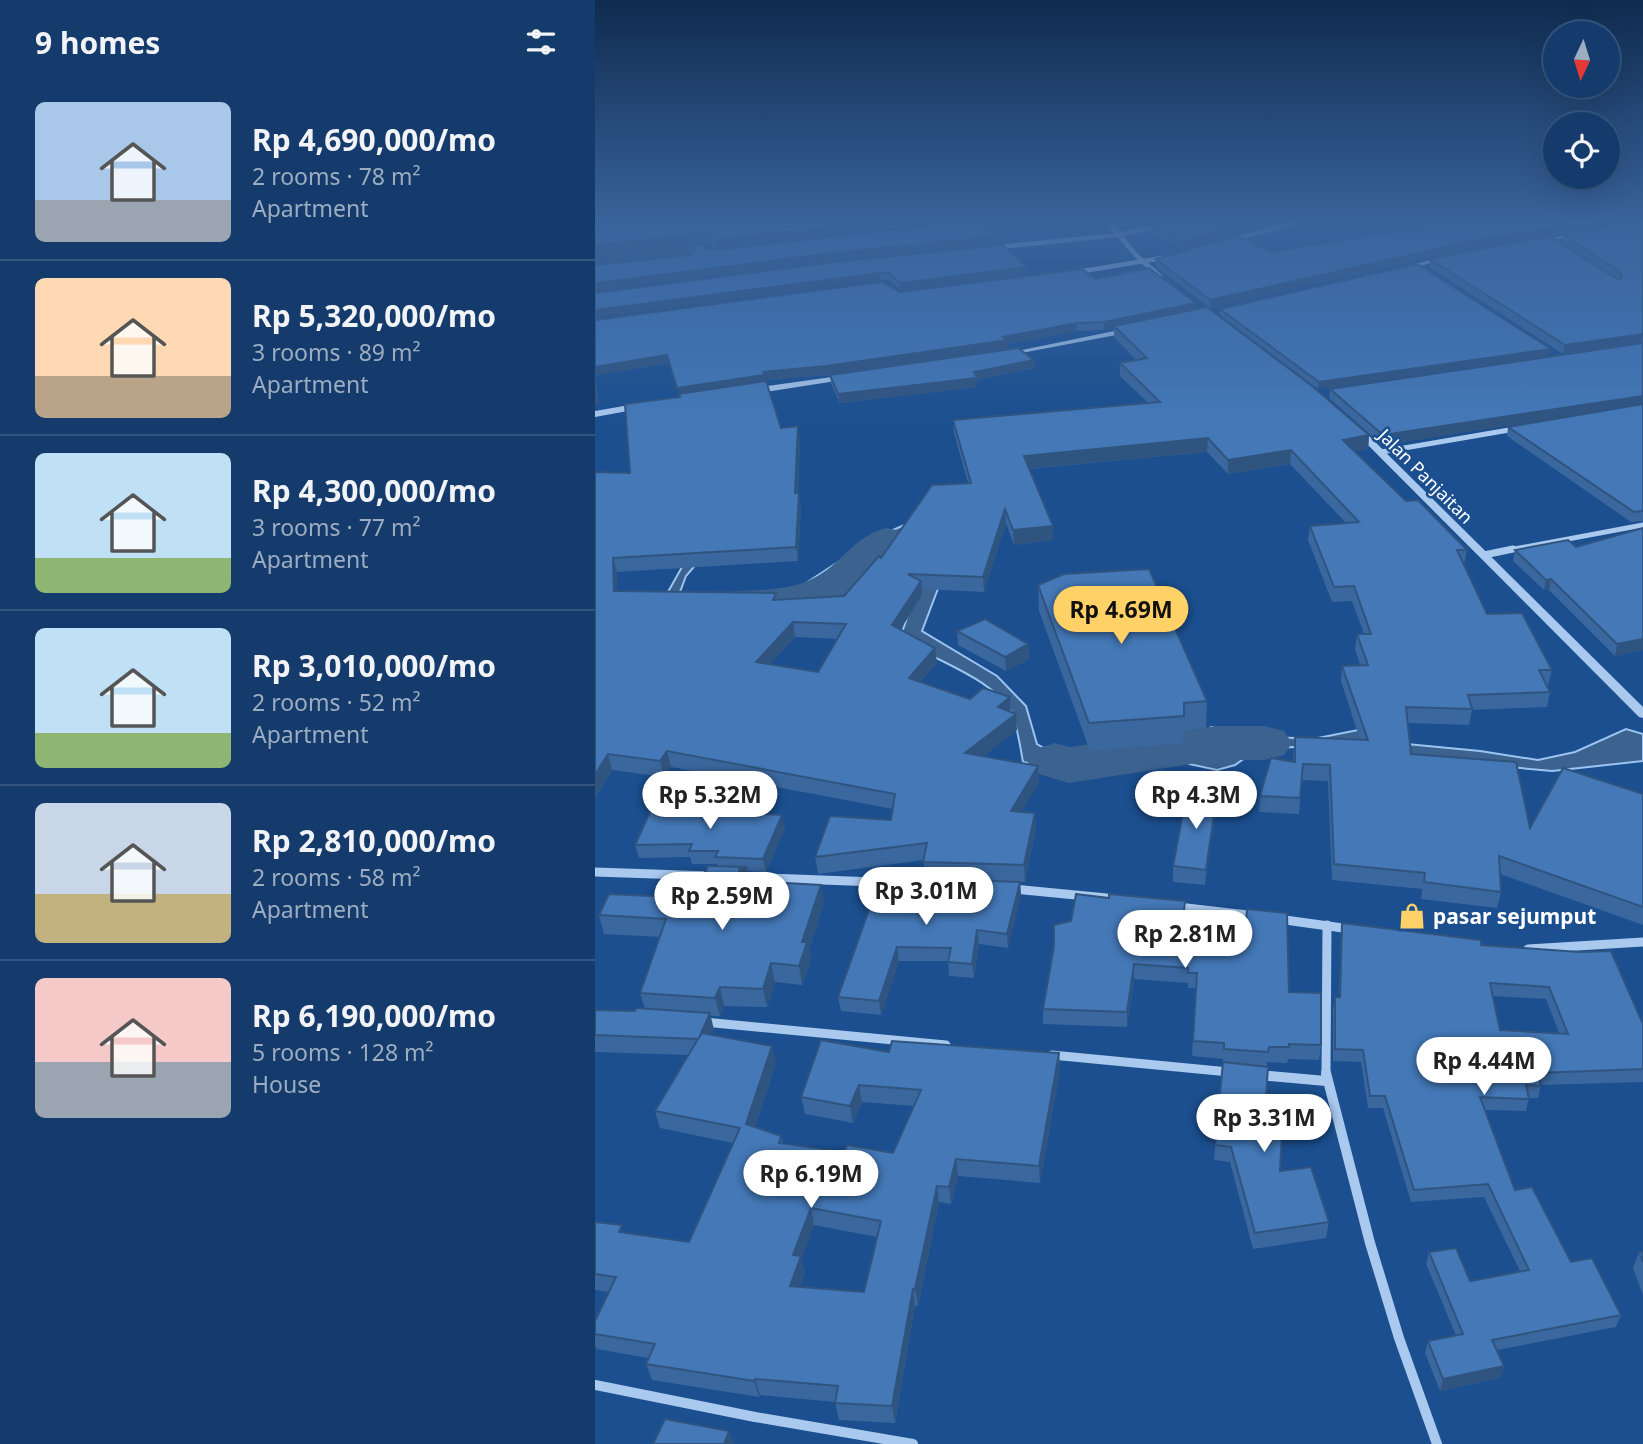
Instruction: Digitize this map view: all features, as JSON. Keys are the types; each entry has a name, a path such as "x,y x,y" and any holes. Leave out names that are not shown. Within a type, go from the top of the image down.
{"street":[{"path":"996,355 1138,328"},
{"path":"738,393 863,375"},
{"path":"595,414 651,405"},
{"name":"Jalan Panjaitan","path":"1348,422 1638,703 1643,714"},
{"path":"1381,452 1519,429"},
{"path":"1484,555 1643,525"},
{"path":"595,872 719,876"},
{"path":"733,877 940,884"},
{"path":"1002,888 1123,900"},
{"path":"1164,905 1367,931"},
{"path":"1327,925 1326,1081 1399,1338 1437,1444"},
{"path":"1516,949 1643,943"},
{"path":"696,1021 956,1046"},
{"path":"1038,1054 1326,1081"},
{"path":"595,1385 755,1417 913,1444"}],"water":[{"path":"913,521 939,586 922,631 997,676 1026,706 1037,744 1060,757 1091,759 1128,750 1123,769 1079,773 1023,762 1014,720 1005,702 978,681 899,640 922,577 893,543 843,581 798,600 755,603 664,599 682,567 705,554 686,576 680,592 758,596 803,585 875,538"},
{"path":"1211,727 1257,736 1313,739 1358,730 1396,743 1538,760 1575,752 1626,729 1643,734 1643,761 1552,771 1291,747 1255,751 1235,765 1217,770 1189,764 1189,733 1211,731"}],"building":[{"path":"623,289 754,289 595,310 595,293"},
{"path":"825,289 895,289 900,292 921,289 1178,289 1196,303 1104,322 1077,323 1003,337 1008,340 826,366 763,372 764,375 677,388 667,355 595,367 595,320"},
{"path":"1196,289 1257,289 1210,300"},
{"path":"1306,289 1457,289 1551,349 1319,382 1220,309"},
{"path":"1478,289 1643,289 1643,334 1565,345"},
{"path":"1207,307 1312,386 1369,435 1343,440 1406,501 1418,500 1467,550 1457,550 1487,614 1522,613 1552,670 1539,670 1550,692 1468,695 1472,709 1406,707 1411,754 1516,762 1530,828 1563,768 1643,794 1643,907 1499,856 1501,892 1424,882 1425,873 1334,864 1330,765 1303,764 1300,798 1260,796 1271,758 1295,762 1295,737 1368,740 1342,666 1368,665 1357,634 1371,634 1354,586 1334,587 1310,526 1359,522 1291,450 1228,460 1208,438 1024,456 1053,526 1013,530 1005,509 983,577 908,574 921,581 892,625 935,648 909,678 970,699 983,688 1010,697 998,707 1016,714 965,753 1038,766 1011,811 1035,813 1024,865 923,862 927,843 815,857 830,816 891,820 895,794 667,751 660,761 608,754 595,775 595,472 630,473 625,404 766,381 781,428 798,426 795,493 799,493 796,547 613,558 614,591 776,593 773,600 844,596 879,556 881,558 932,485 971,483 953,420 1160,402 1120,363 1147,358 1114,326","holes":["793,622 846,624 818,672 756,662"]},
{"path":"1643,343 1643,396 1383,435 1330,389"},
{"path":"1018,348 1034,360 974,372 977,378 838,394 830,375"},
{"path":"1643,404 1643,511 1634,512 1508,427"},
{"path":"1643,528 1643,639 1617,644 1551,579 1546,580 1515,550 1568,540 1576,547"},
{"path":"1149,569 1207,701 1184,703 1184,716 1089,723 1038,585 1064,574"},
{"path":"985,619 1028,644 1005,657 957,631"},
{"path":"1187,792 1217,794 1206,870 1173,866"},
{"path":"654,803 698,807 697,810 782,815 763,859 715,857 718,851 689,851 692,844 635,845"},
{"path":"708,866 747,867 739,868 739,877 752,878 751,881 821,885 802,942 807,942 799,966 771,963 763,989 720,987 715,998 640,993 666,919 599,915 609,894 692,898"},
{"path":"921,878 1020,882 1007,934 977,930 972,964 948,962 951,948 897,947 879,1001 838,997 875,893 918,896"},
{"path":"1076,894 1109,898 1109,894 1185,901 1182,930 1221,934 1245,934 1247,909 1287,913 1289,992 1321,993 1321,1045 1289,1044 1289,1047 1269,1047 1268,1052 1224,1049 1224,1043 1193,1041 1197,973 1188,973 1188,968 1134,964 1127,1012 1043,1009 1054,946 1054,925 1071,921"},
{"path":"1342,923 1481,940 1481,945 1579,952 1611,951 1643,1022 1643,1069 1538,1073 1541,1086 1526,1085 1529,1099 1480,1097 1515,1190 1532,1187 1571,1262 1592,1258 1621,1315 1492,1340 1504,1366 1443,1379 1428,1341 1463,1334 1429,1252 1456,1248 1470,1281 1529,1270 1488,1184 1414,1190 1385,1096 1370,1096 1363,1050 1335,1049 1335,997 1340,997","holes":["1490,983 1549,987 1568,1034 1500,1030"]},
{"path":"636,1008 710,1013 699,1038 702,1033 772,1046 746,1124 781,1136 779,1143 844,1152 847,1145 893,1153 921,1090 859,1085 850,1106 801,1097 821,1040 889,1052 892,1041 1059,1053 1039,1166 956,1159 949,1187 937,1186 913,1289 892,1406 835,1403 838,1386 754,1381 646,1364 655,1344 595,1334 595,1321 616,1277 595,1274 595,1222 622,1225 619,1232 689,1242 740,1128 655,1111 698,1039 595,1035 595,1010 635,1011","holes":["811,1208 881,1221 864,1292 790,1286 801,1256 793,1255"]},
{"path":"1223,1062 1268,1067 1265,1111 1283,1113 1280,1171 1311,1167 1329,1222 1255,1233 1231,1147 1215,1145"},
{"path":"665,1419 729,1431 724,1444 653,1444"}],"waterway":[{"path":"723,606 801,598 830,589 886,541"},
{"path":"1055,761 1069,765 1216,743 1264,743"}],"place":[{"name":"pasar sejumput","path":"1412,916"}]}
